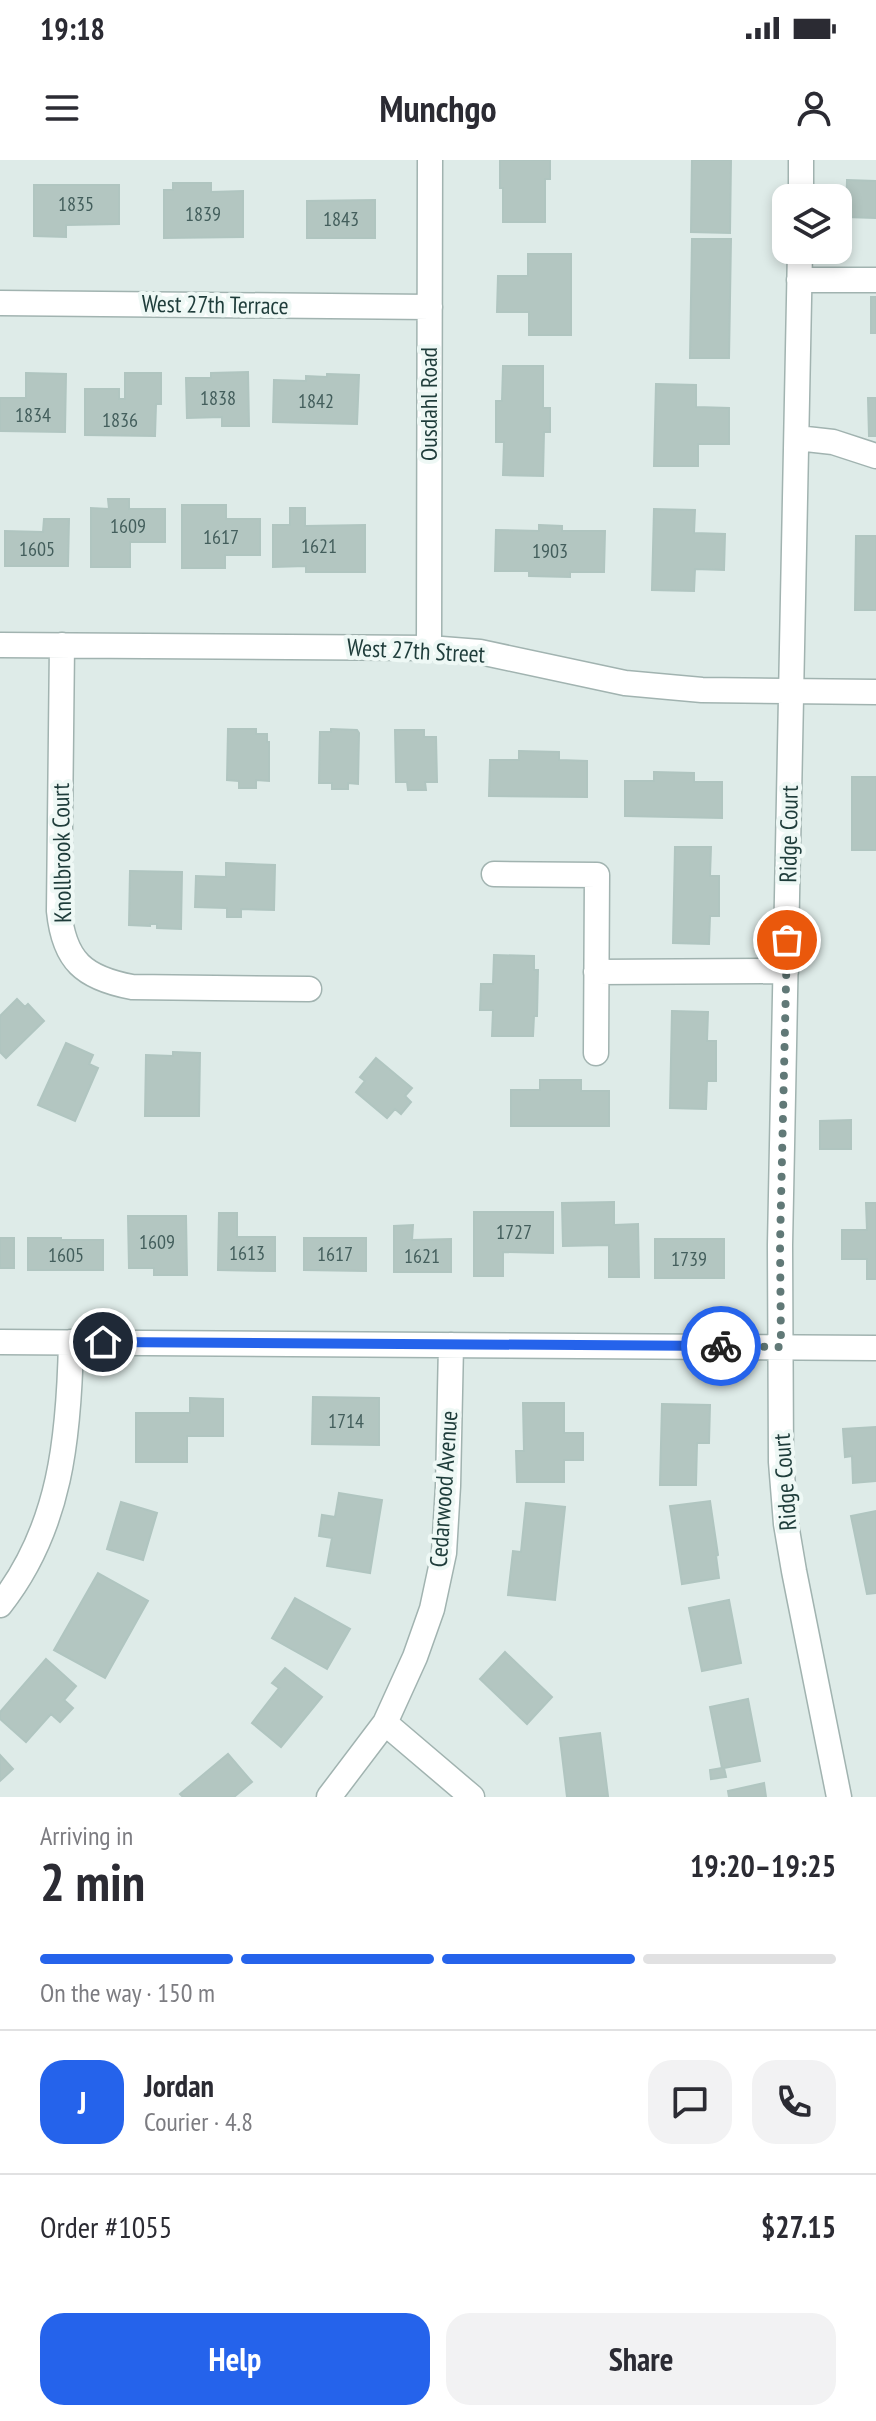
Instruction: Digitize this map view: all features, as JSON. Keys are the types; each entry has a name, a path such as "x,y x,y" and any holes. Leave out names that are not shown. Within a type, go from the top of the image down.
{"street":[{"name":"Ousdahl Road","path":"429,648 430,160"},
{"path":"801,160 801,184"},
{"name":"Ridge Court","path":"800,264 780,1230 781,1462 786,1524 839,1797"},
{"path":"799,280 876,280"},
{"name":"West 27th Terrace","path":"0,303 430,307"},
{"path":"797,438 833,442 876,456"},
{"name":"West 27th Street","path":"0,645 429,648 480,652 625,683 702,690 876,692"},
{"name":"Knollbrook Court","path":"62,645 59,911 61,932 73,957 89,973 107,982 132,987 309,989"},
{"path":"494,874 597,875 596,1053"},
{"path":"596,972 786,971"},
{"path":"0,1342 876,1348"},
{"path":"0,1605 33,1552 53,1503 64,1455 70,1403 71,1342"},
{"name":"Cedarwood Avenue","path":"329,1797 385,1723 415,1657 432,1609 444,1553 451,1345"},
{"path":"385,1723 472,1797"}],"building":[{"path":"500,160 550,160 550,179 545,179 545,222 503,222"},
{"path":"692,160 731,160 730,233 691,232"},
{"path":"847,180 876,181 876,218 852,217 852,184 847,184"},
{"path":"173,183 211,183 211,192 243,191 243,237 164,238 164,190 173,190"},
{"path":"34,185 119,185 119,224 66,225 66,237 34,236"},
{"path":"375,200 375,238 307,238 307,201"},
{"path":"692,239 731,239 729,358 690,358"},
{"path":"528,254 571,254 571,335 529,335 529,312 497,312 498,276 528,276"},
{"path":"871,297 876,297 876,333 871,333"},
{"path":"503,366 543,366 543,408 550,408 550,432 544,432 543,476 503,475 504,442 496,442 496,401 502,401"},
{"path":"248,372 249,426 222,426 222,417 187,418 186,378 211,378 211,373"},
{"path":"26,373 66,374 65,432 0,431 0,398 26,398"},
{"path":"125,373 161,373 161,404 156,404 155,436 85,435 85,389 119,389 119,399 125,399"},
{"path":"327,374 359,375 357,424 273,422 274,380 306,381 306,376 327,377"},
{"path":"656,384 696,385 696,407 729,408 729,444 698,444 698,466 654,466"},
{"path":"868,398 876,398 876,436 869,436"},
{"path":"108,499 129,499 129,509 165,509 165,542 130,542 130,567 91,567 91,508 109,509"},
{"path":"182,505 226,505 226,519 260,519 260,555 225,555 225,568 182,568"},
{"path":"290,508 305,508 305,526 365,525 365,572 306,572 306,566 273,567 273,525 290,525"},
{"path":"654,509 695,510 694,533 725,534 724,570 695,569 694,591 652,590"},
{"path":"44,519 69,519 68,566 5,566 5,531 43,532"},
{"path":"539,525 562,526 562,531 605,531 604,572 570,572 570,577 529,576 529,571 495,571 496,530 539,531"},
{"path":"856,536 876,536 876,610 855,610"},
{"path":"228,729 256,729 256,734 267,734 269,781 256,780 256,788 239,788 239,781 227,780"},
{"path":"331,729 357,730 359,733 358,784 348,783 348,789 332,789 332,783 319,783 320,732 331,732"},
{"path":"395,730 424,730 424,737 436,737 437,782 425,782 426,790 408,790 407,782 396,782"},
{"path":"519,751 559,752 559,760 587,761 587,797 489,796 490,760 519,760"},
{"path":"654,772 694,773 694,782 722,782 722,818 625,816 625,781 654,781"},
{"path":"852,777 876,777 876,850 852,850"},
{"path":"675,847 711,847 710,876 719,876 719,916 710,916 709,944 673,943"},
{"path":"226,863 275,865 274,910 241,909 241,917 227,917 227,908 195,907 196,876 226,877"},
{"path":"130,871 182,872 181,929 157,928 157,924 129,925"},
{"path":"494,955 534,956 534,970 538,970 537,1016 534,1016 533,1036 492,1036 493,1010 480,1010 481,984 493,984"},
{"path":"17,999 25,1007 28,1004 44,1021 6,1058 0,1052 0,1016"},
{"path":"672,1011 708,1012 707,1041 716,1041 716,1081 707,1081 706,1109 670,1108"},
{"path":"66,1043 93,1055 89,1064 98,1068 75,1121 38,1105"},
{"path":"173,1052 200,1053 199,1116 145,1116 146,1055 173,1056"},
{"path":"376,1058 412,1088 405,1096 411,1102 401,1114 395,1109 387,1118 356,1092 365,1081 360,1077"},
{"path":"540,1080 581,1080 581,1091 609,1091 609,1126 511,1126 511,1090 540,1090"},
{"path":"851,1120 851,1149 820,1149 820,1121"},
{"path":"614,1202 614,1225 638,1224 639,1277 609,1277 609,1245 563,1246 562,1203"},
{"path":"866,1203 876,1203 876,1279 867,1279 867,1259 842,1259 842,1230 867,1230"},
{"path":"474,1212 553,1212 553,1253 503,1252 503,1276 474,1276"},
{"path":"219,1213 237,1213 237,1237 275,1237 275,1271 218,1270"},
{"path":"128,1216 186,1216 187,1275 154,1275 154,1268 129,1268"},
{"path":"413,1225 412,1240 451,1239 451,1272 394,1272 394,1226"},
{"path":"0,1238 14,1238 14,1268 0,1268"},
{"path":"28,1238 103,1240 103,1270 28,1270"},
{"path":"304,1238 366,1238 366,1271 304,1270"},
{"path":"655,1239 724,1239 724,1278 655,1278"},
{"path":"313,1397 379,1398 379,1445 312,1444"},
{"path":"190,1398 223,1399 223,1436 187,1436 187,1462 136,1462 136,1413 190,1413"},
{"path":"523,1403 564,1403 564,1433 583,1433 583,1460 564,1460 564,1482 517,1482 516,1451 524,1451"},
{"path":"662,1404 710,1405 709,1443 697,1443 696,1485 660,1485"},
{"path":"876,1427 876,1481 853,1483 852,1456 845,1457 843,1429"},
{"path":"339,1493 382,1500 370,1573 327,1566 332,1538 319,1536 322,1515 335,1517"},
{"path":"710,1501 719,1578 682,1584 670,1506"},
{"path":"121,1502 157,1513 143,1560 107,1549"},
{"path":"526,1503 565,1507 555,1600 508,1595 513,1551 521,1552"},
{"path":"876,1511 876,1593 867,1594 851,1516"},
{"path":"98,1573 148,1601 105,1678 54,1650"},
{"path":"295,1598 350,1629 327,1669 272,1638"},
{"path":"729,1600 741,1663 702,1671 689,1608"},
{"path":"505,1652 552,1697 527,1724 480,1679"},
{"path":"46,1659 76,1686 64,1700 73,1708 60,1722 51,1714 26,1742 0,1719 0,1712"},
{"path":"285,1668 322,1697 281,1747 252,1723 279,1688 272,1683"},
{"path":"748,1699 760,1761 724,1768 726,1777 711,1779 710,1770 722,1768 710,1707"},
{"path":"600,1733 608,1796 567,1797 560,1738"},
{"path":"228,1754 252,1782 234,1797 183,1797 180,1794"},
{"path":"0,1755 13,1769 0,1781"},
{"path":"764,1783 766,1797 729,1797 728,1791"}],"way so far":[{"path":"721,1346 781,1347 780,1245 787,940"}],"route":[{"path":"103,1342 721,1346"}]}
